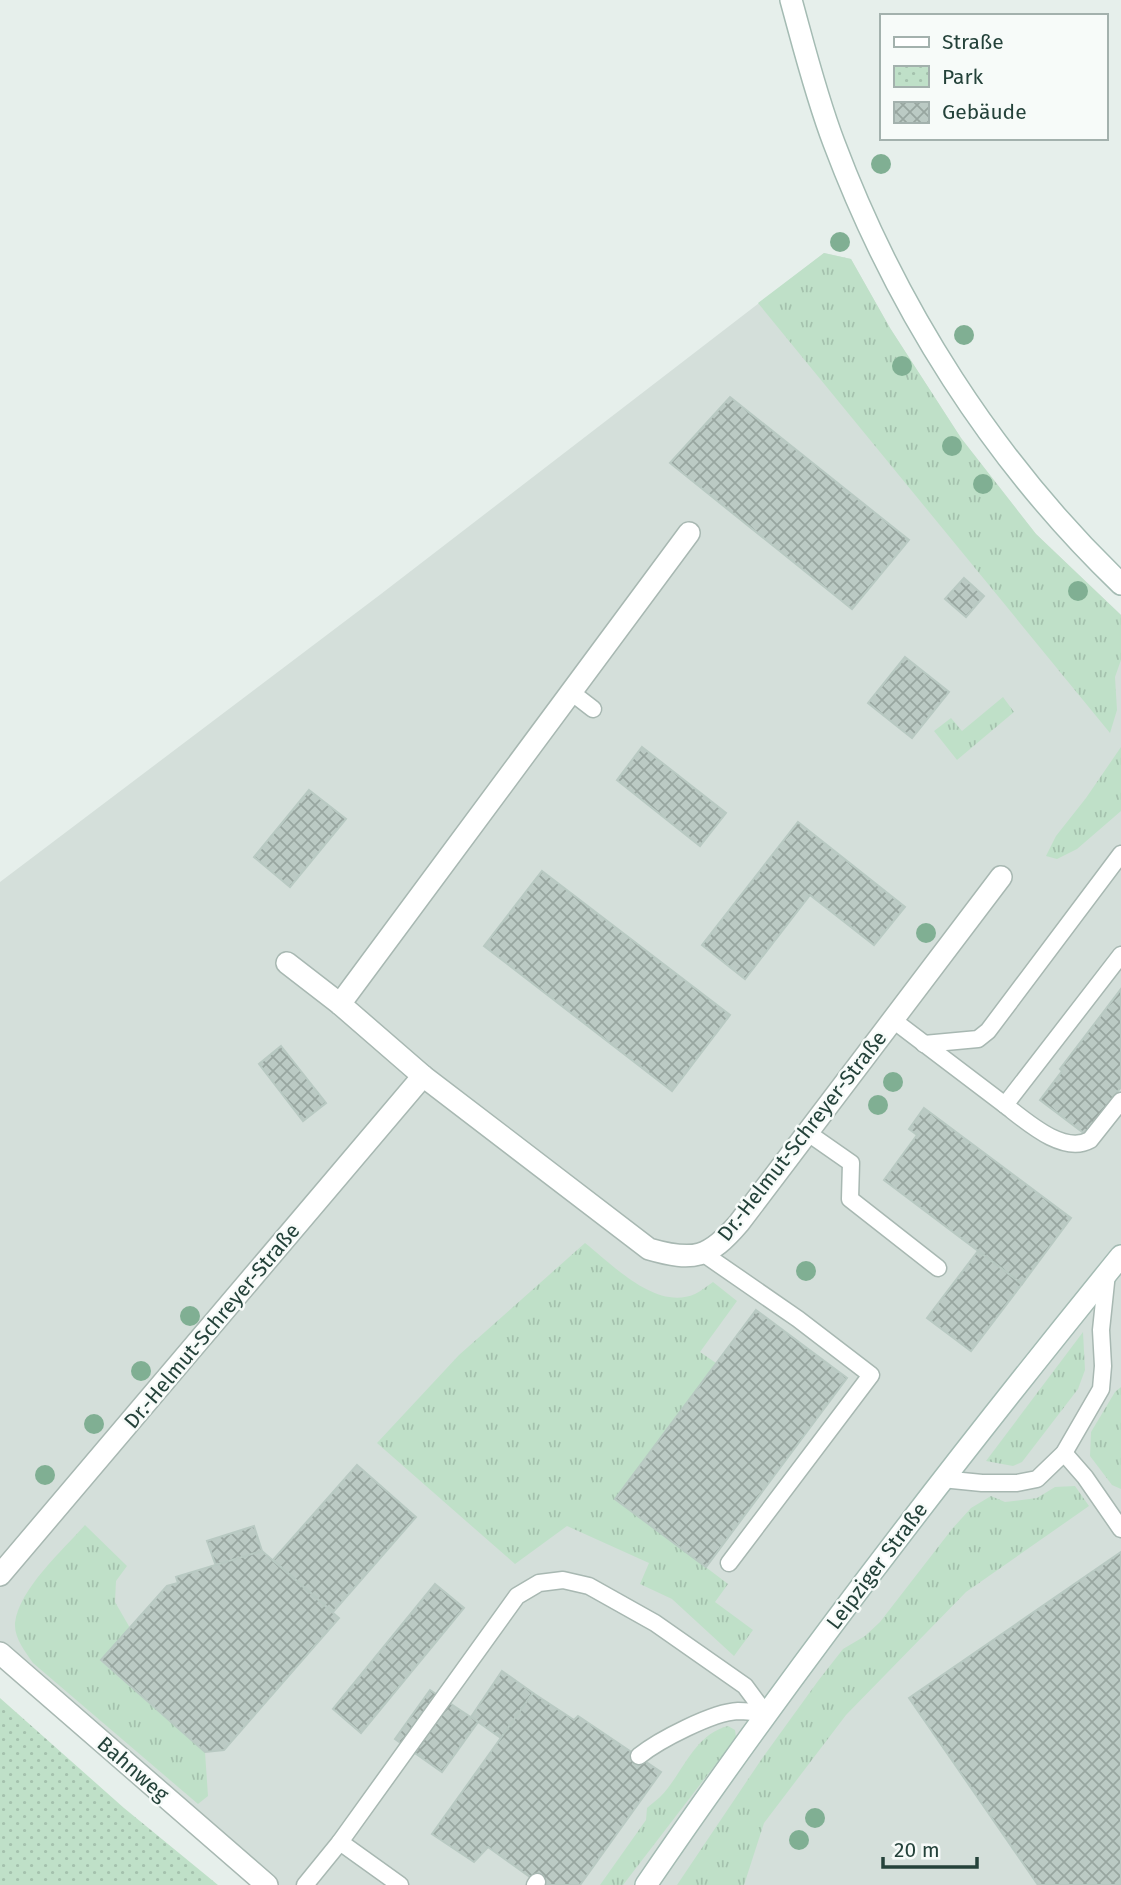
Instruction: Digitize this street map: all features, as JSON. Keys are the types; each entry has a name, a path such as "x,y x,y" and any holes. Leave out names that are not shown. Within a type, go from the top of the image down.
{"street":[{"path":"792,0 833,140 863,217 899,289 955,385 999,446 1044,503 1121,584"},
{"path":"340,1004 689,533"},
{"name":"Dr.-Helmut-Schreyer-Straße","path":"287,963 340,1004 423,1076 649,1249 675,1257 704,1254 723,1241 739,1223 1001,877"},
{"name":"Dr.-Helmut-Schreyer-Straße","path":"0,1575 423,1076"},
{"name":"Leipziger Straße","path":"646,1885 765,1713 943,1479 1121,1256"},
{"name":"Bahnweg","path":"0,1653 267,1885"}],"lane":[{"path":"572,692 593,709"},
{"path":"924,1044 978,1039 988,1031 1121,854"},
{"path":"1005,1105 1121,955"},
{"path":"893,1020 1005,1105 1058,1140 1083,1144 1094,1136 1121,1101"},
{"path":"808,1133 850,1163 850,1199 938,1268"},
{"path":"704,1254 798,1319 871,1375 729,1563"},
{"path":"943,1479 1017,1483 1037,1479 1064,1453 1101,1389 1101,1330 1107,1273"},
{"path":"1064,1453 1086,1477 1121,1529"},
{"path":"305,1885 340,1842 517,1596 539,1583 563,1580 589,1586 655,1623 745,1686 765,1713"},
{"path":"639,1756 674,1733 726,1713 765,1713"},
{"path":"340,1842 400,1885"}],"shaded area":[{"path":"824,253 851,259 890,328 961,438 1036,534 1121,615 1121,1885 267,1885 0,1653 0,882 381,594"}],"green space":[{"path":"824,253 851,259 890,328 961,438 1036,534 1121,615 1121,660 1115,677 1117,710 1110,733 758,303"},
{"path":"1003,697 1014,712 957,760 934,731 951,718 962,731"},
{"path":"1121,747 1121,811 1077,849 1057,859 1046,856 1056,836"},
{"path":"585,1243 622,1273 650,1291 680,1298 695,1294 713,1282 737,1301 700,1352 716,1363 616,1499 728,1584 715,1602 753,1630 734,1656 672,1599 640,1584 649,1563 567,1526 515,1564 377,1443 459,1355"},
{"path":"1083,1332 1085,1370 1078,1389 1022,1462 1013,1466 986,1461"},
{"path":"1121,1387 1121,1489 1112,1485 1090,1456 1091,1432 1115,1392"},
{"path":"1075,1486 1089,1506 966,1592 846,1715 764,1823 744,1885 677,1885 818,1681 843,1649 865,1636 880,1622 971,1508 991,1496 1005,1502 1037,1498 1055,1487"},
{"path":"85,1525 127,1566 116,1581 115,1602 130,1628 101,1661 205,1752 208,1796 198,1804 33,1663 18,1639 15,1623 25,1597 43,1571"},
{"path":"0,1698 124,1808 218,1885 0,1885"},
{"path":"728,1726 735,1730 736,1737 623,1885 600,1885 646,1820 647,1808 668,1788 697,1746 716,1731"}],"building":[{"path":"730,397 909,540 852,609 670,463"},
{"path":"964,578 984,596 966,617 945,599"},
{"path":"905,657 949,692 912,738 868,703"},
{"path":"642,747 726,813 700,846 617,780"},
{"path":"309,790 346,819 290,887 254,857"},
{"path":"798,822 905,907 874,945 810,895 745,979 702,945"},
{"path":"542,871 730,1015 672,1091 484,946"},
{"path":"1121,989 1121,1087 1085,1134 1040,1100 1062,1071 1060,1069"},
{"path":"281,1046 326,1103 303,1121 259,1064"},
{"path":"924,1108 1071,1218 1022,1284 884,1180 917,1135 909,1129"},
{"path":"978,1251 1022,1284 971,1351 927,1318"},
{"path":"756,1310 847,1378 706,1567 615,1499"},
{"path":"357,1465 416,1517 333,1612 273,1560"},
{"path":"254,1526 262,1551 216,1566 207,1541"},
{"path":"262,1551 339,1618 224,1750 205,1752 101,1660 167,1586 178,1583 176,1577"},
{"path":"1121,1552 1121,1885 1038,1885 909,1698"},
{"path":"435,1584 464,1608 361,1733 333,1709"},
{"path":"502,1671 533,1693 501,1738 471,1717"},
{"path":"430,1690 478,1722 442,1772 395,1739"},
{"path":"533,1693 574,1720 578,1716 661,1772 580,1885 541,1885 488,1847 474,1862 432,1834"}]}
